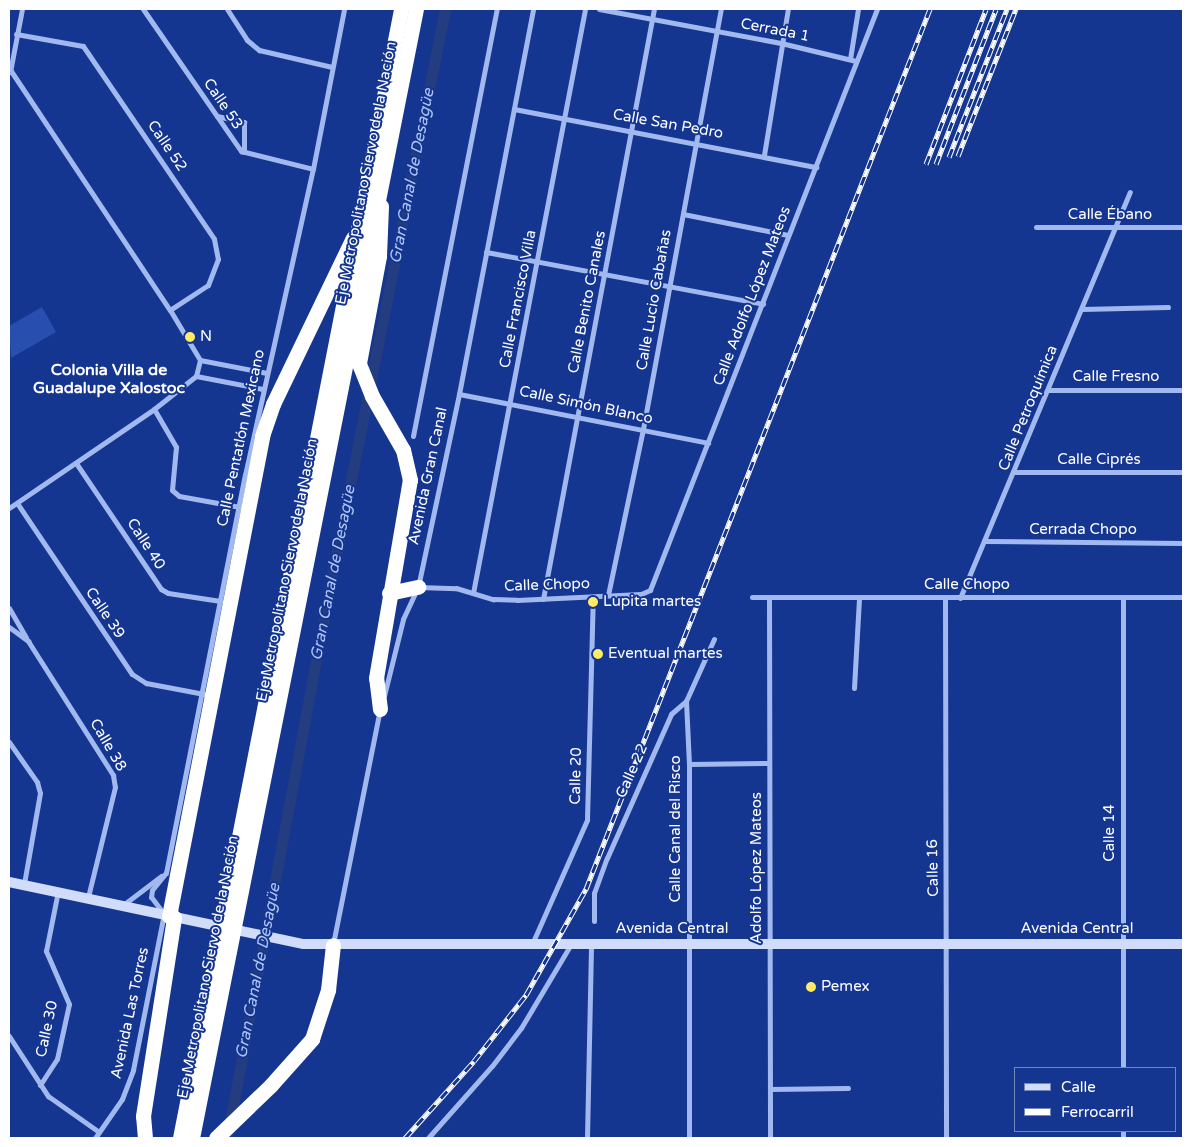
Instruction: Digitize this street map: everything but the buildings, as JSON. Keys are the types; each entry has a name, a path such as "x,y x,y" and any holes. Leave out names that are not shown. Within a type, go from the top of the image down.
{"highway":[{"name":"Eje Metropolitano Siervo de la Nación","path":"180,1138 401,9"},
{"name":"Eje Metropolitano Siervo de la Nación","path":"192,1138 416,9"},
{"path":"380,709 376,678 410,480 403,450 372,396 359,363 379,256 382,182"},
{"path":"145,1138 143,1116 169,916 262,436 274,404 357,229"},
{"path":"390,593 418,587"},
{"path":"216,1138 295,1060 312,1039 322,1016 328,990 333,945"}],"street":[{"path":"9,508 154,409 196,376 200,360 170,310 10,72 12,44 22,9"},
{"name":"Calle 53","path":"143,9 244,152"},
{"path":"227,9 248,40 259,50 332,67"},
{"name":"Calle Pentatlón Mexicano","path":"169,916 151,897 152,890 166,873 204,694 220,601 267,373 313,169 344,9"},
{"path":"413,436 497,9"},
{"name":"Avenida Gran Canal","path":"333,945 380,709 403,619 418,587 459,394 532,9"},
{"name":"Calle Francisco Villa","path":"473,593 512,402 585,9"},
{"name":"Cerrada 1","path":"600,9 717,32 781,42 856,61"},
{"name":"Calle Benito Canales","path":"543,599 654,9"},
{"name":"Calle Lucio Cabañas","path":"608,595 643,429 721,9"},
{"path":"764,155 781,42 788,9"},
{"path":"850,59 858,9"},
{"name":"Calle Adolfo López Mateos","path":"648,592 763,304 788,235 877,9"},
{"name":"Calle 52","path":"16,34 83,46 214,239 218,259 208,284 170,310"},
{"name":"Calle San Pedro","path":"514,109 764,155 816,167"},
{"path":"217,116 244,122 244,152 313,169"},
{"name":"Calle Petroquímica","path":"960,598 1015,472 1130,192"},
{"path":"682,214 788,235"},
{"name":"Calle Ébano","path":"1036,228 1183,227"},
{"path":"486,252 763,304"},
{"path":"1082,308 1168,307"},
{"path":"200,360 267,373"},
{"path":"196,376 264,389"},
{"name":"Calle Fresno","path":"1049,390 1183,390"},
{"name":"Calle Simón Blanco","path":"459,394 512,402 708,443"},
{"path":"154,409 176,447 172,490 179,496 240,507"},
{"name":"Calle 40","path":"76,462 161,589 168,593 220,601"},
{"name":"Calle Ciprés","path":"1015,472 1183,472"},
{"name":"Calle 39","path":"17,503 132,674 146,683 204,694"},
{"name":"Cerrada Chopo","path":"984,542 1183,543"},
{"name":"Calle Chopo","path":"418,587 456,588 493,599 593,597 648,592"},
{"name":"Calle 20","path":"532,944 587,820 593,597"},
{"name":"Calle Chopo","path":"752,597 1183,597"},
{"name":"Adolfo López Mateos","path":"769,597 770,1138"},
{"name":"Calle 14","path":"1123,597 1123,1067"},
{"path":"854,688 859,598"},
{"name":"Calle 16","path":"945,598 946,1138"},
{"path":"9,608 28,641"},
{"name":"Calle 38","path":"9,627 28,641 108,765 115,782 88,897"},
{"name":"Calle 22","path":"594,921 594,893 607,858 671,714 686,701 714,640"},
{"name":"Calle Canal del Risco","path":"686,701 689,764 689,1138"},
{"path":"9,742 37,782 40,793 24,884"},
{"path":"689,764 768,763"},
{"path":"123,905 166,873"},
{"name":"Avenida Central","path":"9,882 88,897 283,940 333,945 1183,944"},
{"name":"Calle 30","path":"40,1085 57,1059 69,1004 46,956 58,891"},
{"name":"Avenida Las Torres","path":"95,1138 128,1086 169,916"},
{"path":"428,1138 492,1066 521,1028 571,944"},
{"path":"587,1138 591,944"},
{"path":"9,1036 40,1085 58,1105 99,1132"},
{"path":"770,1090 848,1088"}],"shaded area":[{"path":"42,307 56,332 11,358 9,326"}],"waterway":[{"name":"Gran Canal de Desagüe","path":"227,1138 332,575 445,9"}],"railway":[{"path":"405,1138 474,1061 526,995 586,889 930,9"},
{"path":"926,164 986,9"},
{"path":"936,164 996,9"},
{"path":"949,157 1007,9"},
{"path":"958,156 1016,9"}],"place":[{"name":"N","path":"190,337"},
{"name":"Lupita martes","path":"593,602"},
{"name":"Eventual martes","path":"598,654"},
{"name":"Pemex","path":"811,987"}],"district":[{"name":"Colonia Villa de Guadalupe Xalostoc","path":"109,379"}]}
